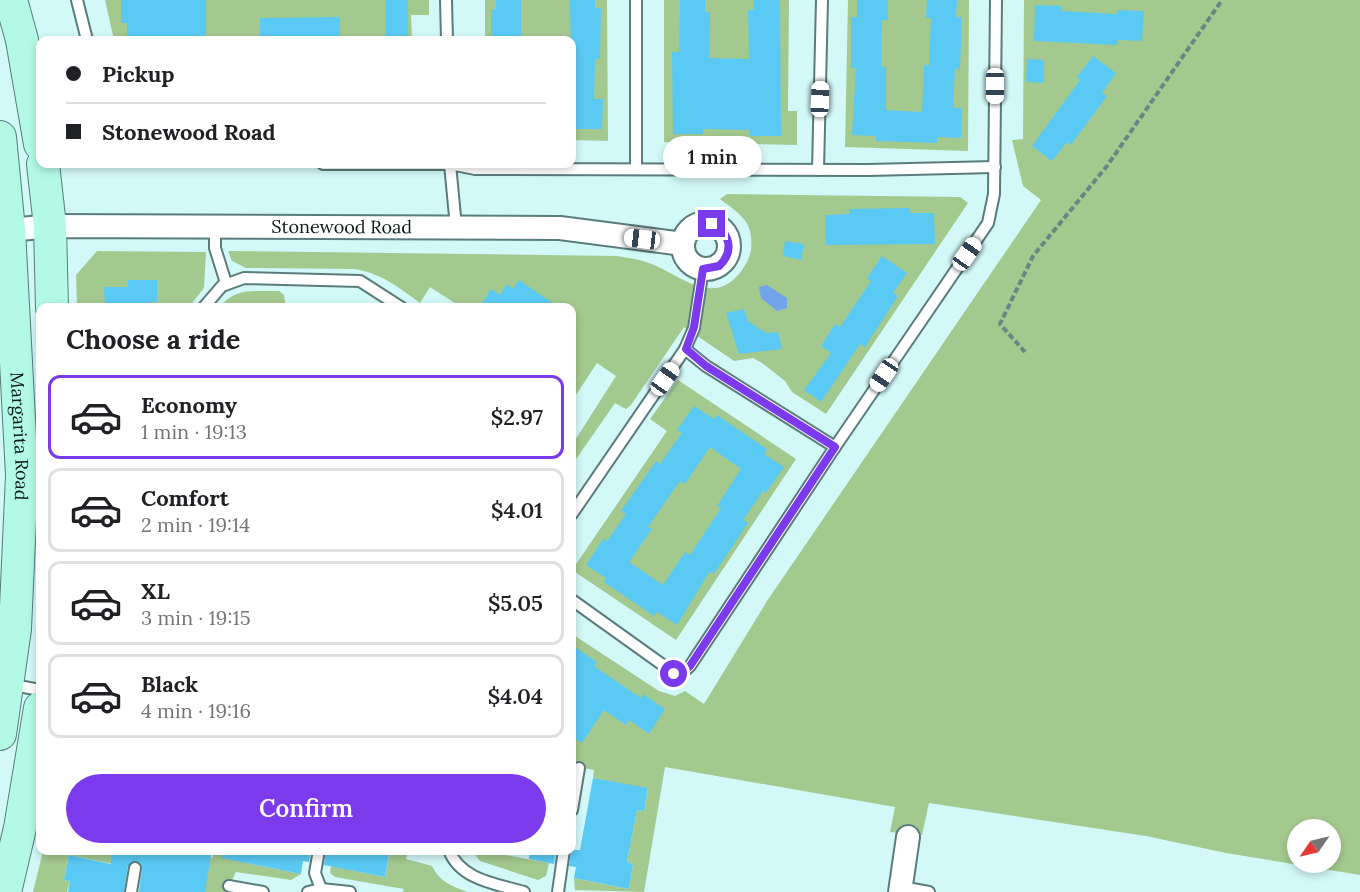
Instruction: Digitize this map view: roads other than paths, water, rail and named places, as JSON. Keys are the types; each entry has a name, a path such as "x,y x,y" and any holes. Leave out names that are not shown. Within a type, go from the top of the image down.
{"main road":[{"path":"11,0 22,40 36,121"},
{"name":"Margarita Road","path":"0,137 22,475 15,629 0,734"},
{"path":"43,168 50,226 52,303"},
{"path":"5,892 20,828 36,732"}],"street":[{"path":"704,223 720,227 725,233 729,247 724,261 712,269 703,269 687,259 683,244 690,230 704,223"},
{"name":"Stonewood Road","path":"5,230 50,226 560,228 683,244"},
{"path":"901,889 909,837"}],"lane":[{"path":"77,0 86,36"},
{"path":"446,0 447,36"},
{"path":"636,0 636,169"},
{"path":"818,170 822,0"},
{"path":"576,603 674,674 683,672 690,666 835,447 988,223 994,194 995,167 996,0"},
{"path":"470,168 818,170 995,167"},
{"path":"450,168 456,227"},
{"path":"215,226 215,248 226,283"},
{"path":"576,508 686,349 694,327 703,269"},
{"path":"208,303 226,283 244,278 360,281 394,303"},
{"path":"686,349 706,366 835,447"},
{"path":"7,683 36,689"},
{"path":"576,786 579,768"},
{"path":"318,855 315,873 321,889"},
{"path":"451,855 454,863 465,872 504,889 525,892"},
{"path":"558,892 563,855"},
{"path":"131,892 135,868"},
{"path":"229,886 263,892"},
{"path":"308,892 321,889 350,892"},
{"path":"901,889 929,892"}],"water":[{"path":"767,285 787,298 787,308 777,311 761,298 759,287"}]}
